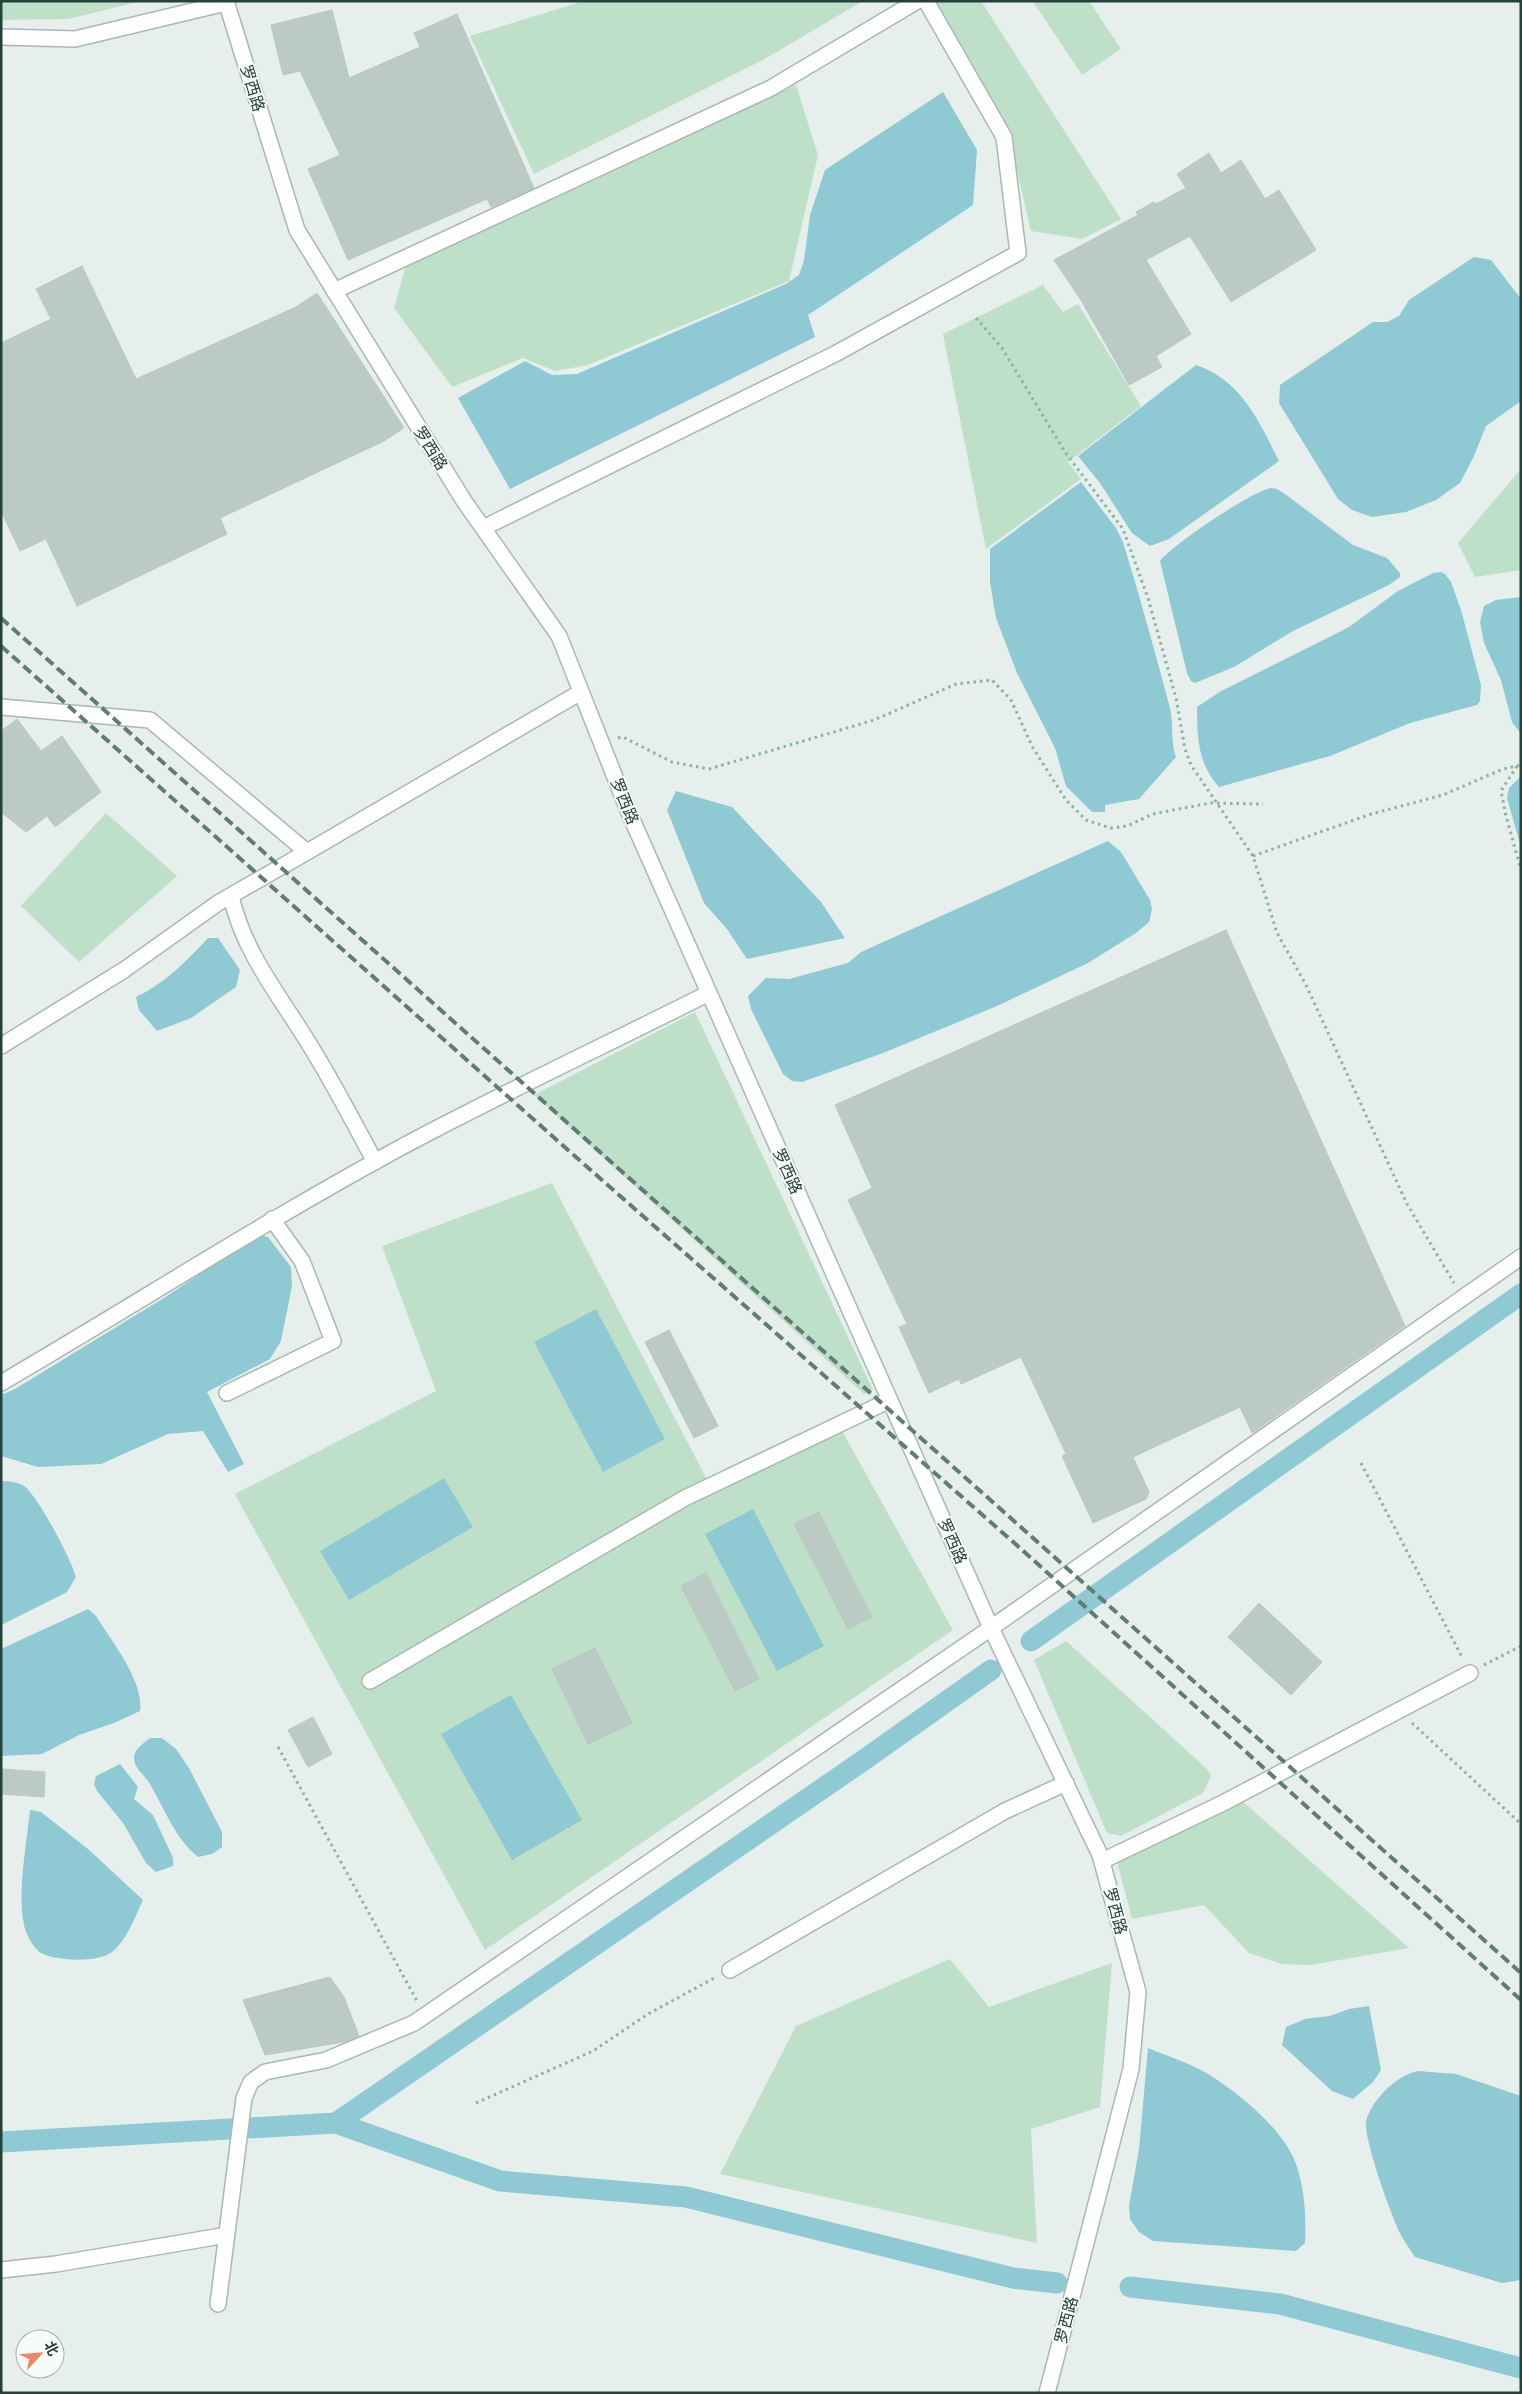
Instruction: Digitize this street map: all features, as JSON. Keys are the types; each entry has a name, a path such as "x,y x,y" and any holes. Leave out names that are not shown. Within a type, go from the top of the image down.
{"street":[{"path":"334,291 771,88 917,1"},
{"path":"483,528 835,354 1018,253 1004,138 926,1"},
{"path":"1,37 75,39 226,2"},
{"name":"罗西路","path":"226,2 297,230 464,501 559,636 630,815 991,1628 1102,1861 1138,1992 1131,2069 1047,2393"},
{"path":"1,1046 124,970 231,896 581,692"},
{"path":"1,706 150,720 307,852"},
{"path":"231,896 236,920 259,966 314,1052 375,1162"},
{"path":"1,1383 123,1311 272,1219 375,1162 709,993"},
{"path":"227,1393 333,1341 302,1262 272,1219"},
{"path":"218,2304 238,2158 244,2098 251,2082 264,2072 326,2060 414,2023 991,1628 1521,1257"},
{"path":"370,1681 685,1498 890,1400"},
{"path":"1102,1861 1223,1803 1470,1673"},
{"path":"730,1970 1005,1811 1066,1783"},
{"path":"1,2270 56,2264 227,2235"}],"path":[{"path":"976,318 1002,348 1065,452 1123,529 1148,598 1176,698 1191,765 1254,856 1277,933 1306,985 1407,1204 1463,1298"},
{"path":"600,739 623,737 672,762 709,769 874,720 956,684 992,680 1011,700 1033,748 1066,800 1086,820 1111,828 1127,826 1153,814 1218,803 1263,804"},
{"path":"1254,856 1371,814 1443,795 1503,770 1519,766"},
{"path":"1519,766 1502,791 1506,816 1521,870"},
{"path":"1361,1463 1470,1673 1521,1646"},
{"path":"1399,1710 1521,1824"},
{"path":"278,1747 403,1978 426,2015"},
{"path":"476,2103 593,2051 648,2014 730,1970"}],"green space":[{"path":"1,1 141,1 68,19 1,20"},
{"path":"584,1 863,1 761,61 534,174 470,36"},
{"path":"936,1 981,1 1121,219 1082,239 1031,231 1006,123"},
{"path":"1037,1 1089,1 1121,49 1082,75 1034,3"},
{"path":"796,85 818,155 789,281 588,365 555,371 523,358 452,387 394,308 407,262"},
{"path":"1043,285 1063,312 1078,304 1141,406 1068,462 1081,479 986,549 943,334"},
{"path":"1521,469 1521,570 1475,577 1458,543"},
{"path":"106,813 177,876 79,962 21,906"},
{"path":"695,1012 873,1390 864,1394 534,1095"},
{"path":"552,1183 714,1493 842,1431 953,1630 485,1950 235,1494 436,1391 382,1246"},
{"path":"1066,1641 1206,1768 1211,1776 1203,1793 1121,1836 1107,1833 1034,1660"},
{"path":"1241,1800 1409,1948 1310,1965 1282,1964 1249,1953 1204,1905 1132,1919 1116,1858"},
{"path":"950,1959 989,2007 1112,1963 1100,2107 1031,2129 1037,2243 720,2174 796,2026"}],"water":[{"path":"943,92 977,150 973,205 808,315 815,337 510,489 458,398 525,361 552,375 577,374 786,284 799,275 804,260 810,215 825,170"},
{"path":"1474,257 1491,260 1521,299 1521,401 1486,426 1474,456 1460,483 1436,500 1406,512 1372,517 1352,510 1338,499 1279,403 1280,385 1373,322 1387,322 1399,316 1409,300"},
{"path":"1196,365 1212,372 1237,391 1256,417 1279,461 1169,539 1150,546 1132,533 1100,483 1078,456"},
{"path":"1081,482 1116,528 1123,542 1170,708 1173,745 1176,757 1139,799 1105,805 1105,812 1092,812 1066,786 1055,748 1017,673 996,618 990,582 990,549"},
{"path":"1271,488 1285,494 1353,545 1387,558 1400,573 1400,577 1389,585 1293,631 1234,667 1195,683 1191,681 1187,673 1160,561 1180,543 1231,508 1261,491"},
{"path":"1441,572 1451,582 1461,610 1481,685 1480,701 1477,705 1410,723 1330,756 1219,787 1207,769 1200,750 1197,729 1197,707 1221,691 1349,627 1398,591 1433,573"},
{"path":"1521,597 1521,734 1512,722 1501,680 1484,643 1480,622 1484,606 1496,600"},
{"path":"1521,776 1521,847 1507,798 1509,788"},
{"path":"676,791 732,807 821,902 845,938 747,959 727,929 704,903 667,810"},
{"path":"1108,841 1121,852 1150,900 1152,909 1149,922 1136,933 1088,963 997,1006 883,1053 802,1082 792,1081 783,1074 751,1009 748,996 766,978 789,979 848,963 861,952"},
{"path":"208,938 218,938 240,970 236,987 191,1018 157,1031 139,1010 136,997 156,986 175,971"},
{"path":"258,1235 268,1237 291,1267 292,1286 281,1341 270,1359 207,1392 244,1464 228,1472 203,1431 168,1434 101,1464 38,1467 1,1456 1,1395 15,1389 167,1296"},
{"path":"596,1309 665,1439 603,1472 534,1342"},
{"path":"444,1478 473,1527 349,1600 320,1551"},
{"path":"1,1481 19,1484 30,1492 53,1528 76,1577 67,1592 1,1625"},
{"path":"753,1509 824,1646 777,1671 705,1534"},
{"path":"88,1609 96,1616 126,1662 137,1687 140,1711 114,1723 79,1735 42,1754 1,1756 1,1649"},
{"path":"511,1695 582,1820 512,1860 441,1734"},
{"path":"150,1738 162,1738 176,1749 189,1768 222,1832 222,1847 212,1854 198,1857 183,1841 150,1784 136,1766 134,1755 140,1746"},
{"path":"120,1764 138,1787 134,1799 153,1815 173,1858 173,1866 156,1872 146,1863 123,1823 97,1791 94,1784 96,1776"},
{"path":"30,1810 41,1812 88,1849 143,1900 126,1935 117,1947 106,1956 77,1960 56,1958 41,1953 30,1940 26,1932 22,1913 22,1899 23,1868"},
{"path":"1369,2006 1381,2070 1373,2082 1353,2099 1332,2091 1282,2045 1286,2027 1305,2019 1330,2016 1349,2009"},
{"path":"1148,2048 1194,2066 1220,2082 1247,2102 1283,2140 1297,2167 1303,2195 1305,2243 1296,2251 1153,2241 1139,2232 1130,2219 1129,2206 1139,2149"},
{"path":"1418,2071 1456,2074 1521,2096 1521,2280 1502,2283 1415,2257 1401,2235 1373,2160 1366,2122 1373,2105 1386,2090 1410,2073"}],"building":[{"path":"332,10 349,78 420,47 414,33 457,14 534,188 491,207 487,199 348,260 308,169 340,155 300,71 283,75 271,25"},
{"path":"1209,153 1221,173 1241,160 1265,199 1279,190 1316,250 1231,302 1190,236 1146,260 1191,334 1156,356 1162,367 1129,385 1081,300 1054,260 1138,215 1136,212 1154,202 1156,204 1186,188 1177,174"},
{"path":"82,266 136,379 296,307 317,293 404,428 384,441 220,518 227,534 77,606 46,539 20,551 1,511 1,343 51,319 36,289"},
{"path":"17,719 41,751 62,736 101,792 55,827 47,816 26,832 1,812 1,731"},
{"path":"1226,930 1405,1326 1252,1433 1240,1407 1133,1457 1149,1492 1146,1499 1093,1523 1062,1456 1066,1454 1021,1357 961,1384 959,1379 929,1393 899,1327 907,1324 848,1200 872,1188 835,1105"},
{"path":"669,1330 718,1426 694,1438 645,1342"},
{"path":"819,1512 872,1617 848,1629 794,1524"},
{"path":"706,1573 759,1679 735,1691 681,1586"},
{"path":"1259,1603 1322,1662 1291,1695 1228,1637"},
{"path":"595,1648 632,1723 588,1744 552,1669"},
{"path":"313,1717 332,1754 308,1767 288,1730"},
{"path":"1,1769 45,1772 44,1797 1,1794"},
{"path":"330,1977 344,1997 359,2036 344,2042 265,2055 243,2000"}],"waterway":[{"path":"1031,1641 1521,1294"},
{"path":"336,2123 861,1762 991,1670"},
{"path":"1,2142 336,2123 500,2181 686,2197 1013,2278 1057,2283"},
{"path":"1130,2287 1280,2304 1521,2368"}],"railway":[{"path":"1,618 1521,1973"},
{"path":"1,646 577,1158 1020,1548 1521,2000"}]}
